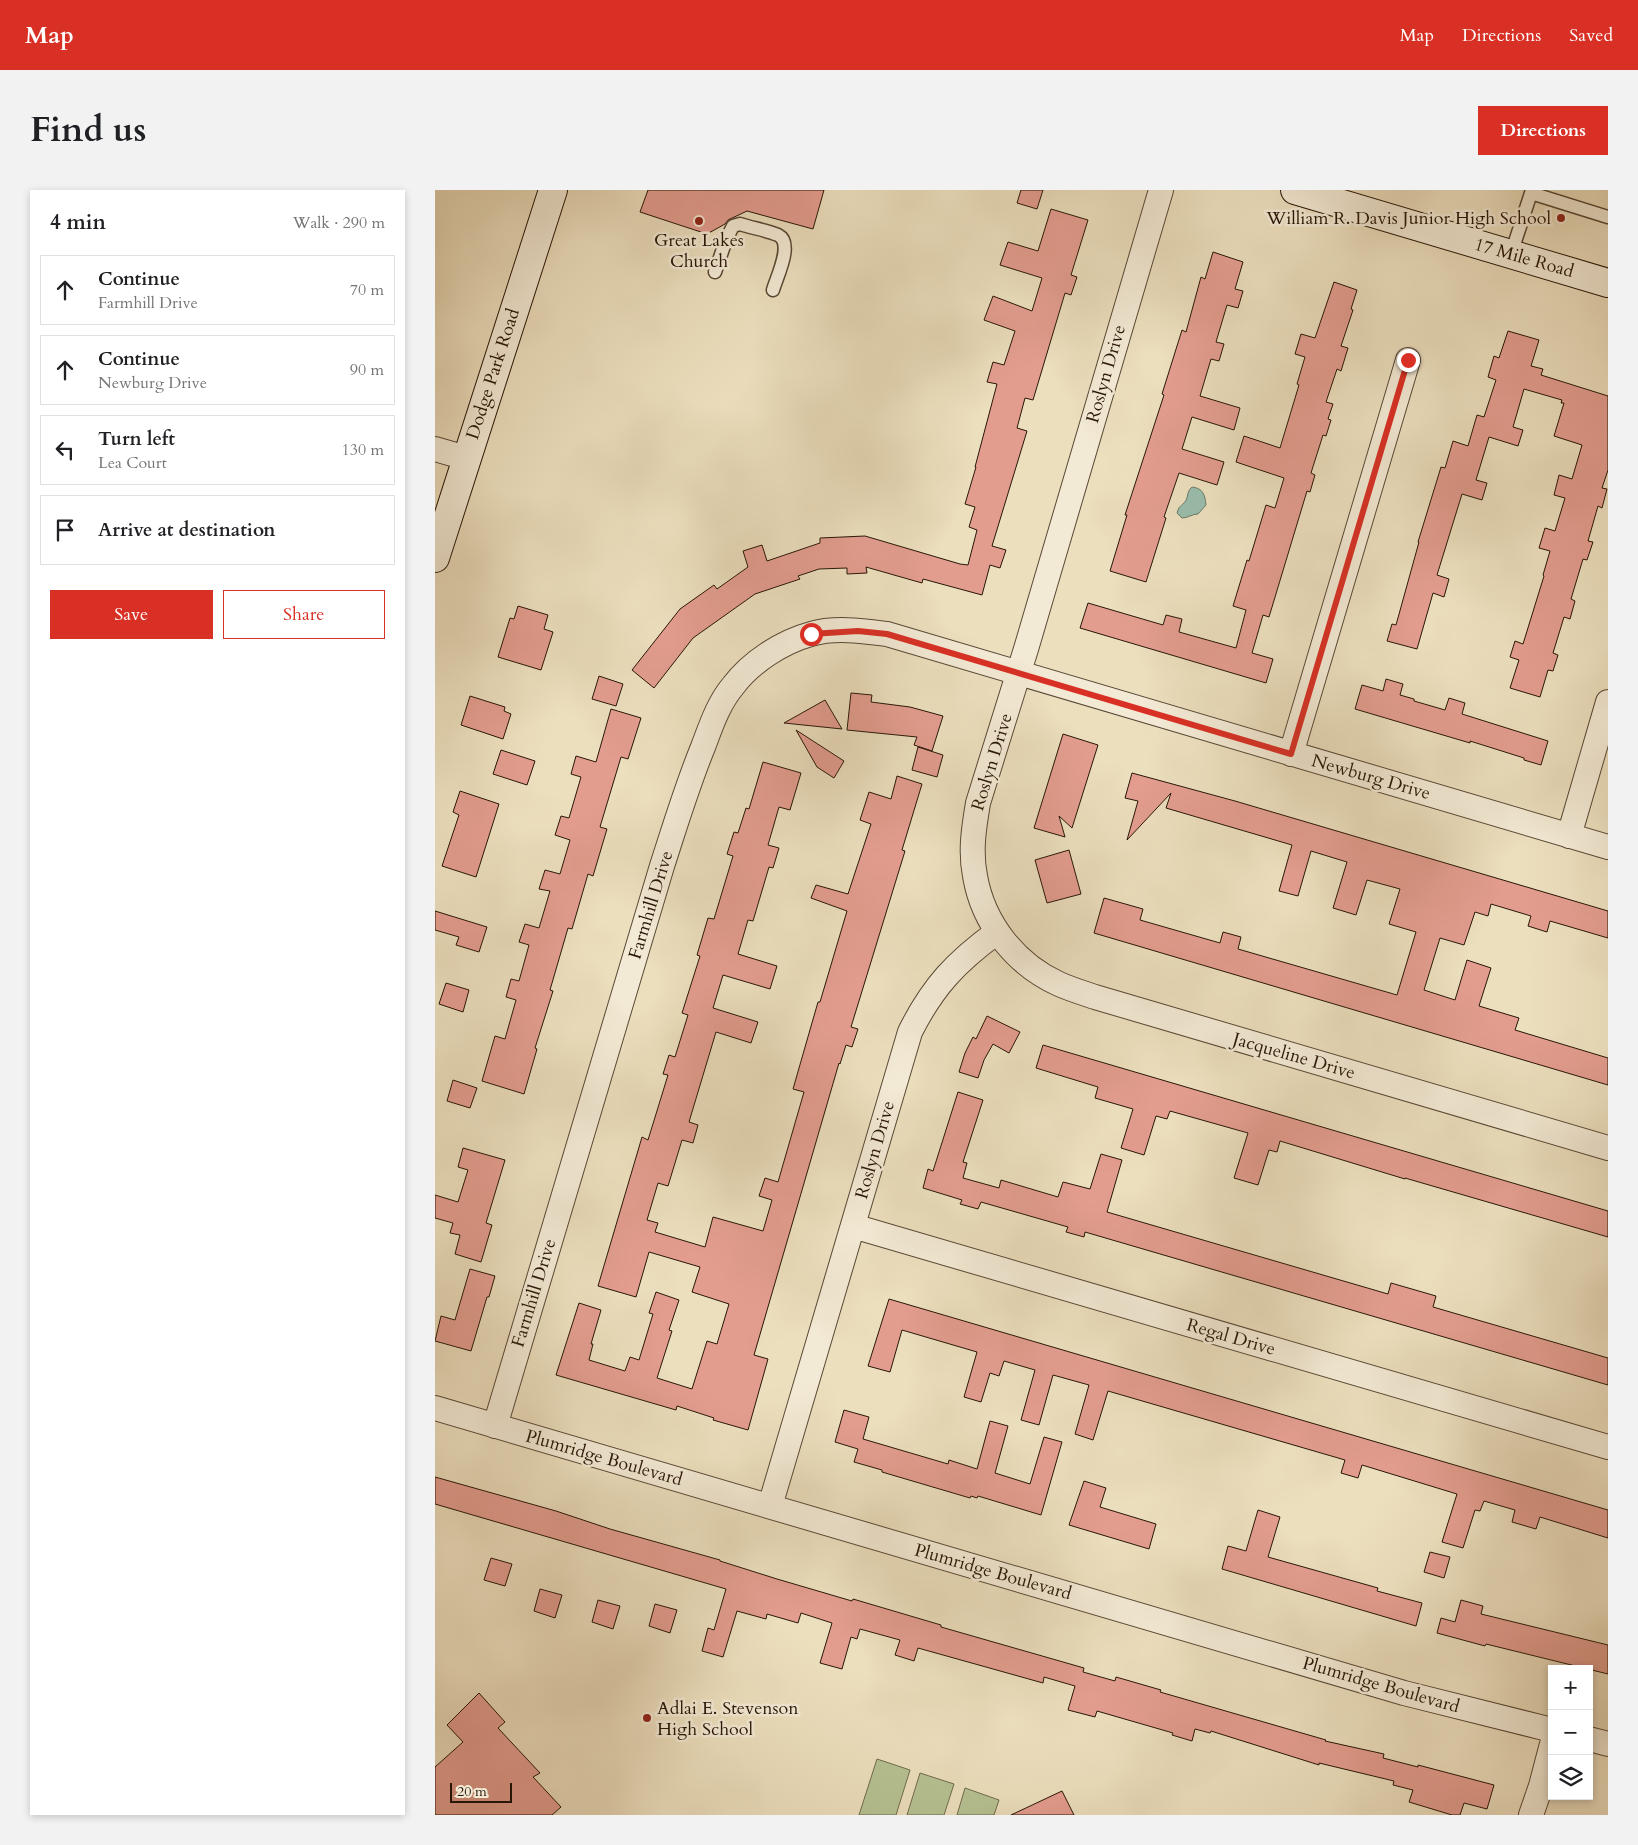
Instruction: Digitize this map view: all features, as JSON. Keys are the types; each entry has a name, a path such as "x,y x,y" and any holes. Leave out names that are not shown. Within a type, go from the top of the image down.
{"street":[{"name":"Dodge Park Road","path":"435,558 553,190"},
{"name":"Roslyn Drive","path":"770,1506 910,1032 921,1010 943,978 961,960 997,932 981,902 974,875 974,827 977,803 1018,674 1161,190"},
{"name":"17 Mile Road","path":"1295,190 1608,283"},
{"path":"1291,754 1408,360"},
{"path":"435,449 466,458"},
{"name":"Farmhill Drive","path":"495,1426 662,866 692,774 713,721 732,686 771,652 811,634 835,631 887,634 1018,674"},
{"name":"Newburg Drive","path":"1018,674 1608,847"},
{"path":"1569,836 1608,702"},
{"name":"Jacqueline Drive","path":"997,932 1013,952 1030,966 1058,984 1095,997 1608,1148"},
{"name":"Regal Drive","path":"853,1226 1608,1447"},
{"name":"Plumridge Boulevard","path":"435,1408 1404,1693 1548,1729"},
{"path":"1593,1740 1608,1744"},
{"path":"1531,1815 1549,1755"}],"lane":[{"path":"1511,254 1531,191 1608,217"},
{"path":"715,272 733,226 739,224 779,236 785,242 786,249 773,290"}],"shaded area":[{"path":"1192,487 1199,489 1203,493 1206,505 1198,514 1182,518 1177,513 1186,501"},
{"path":"877,1759 910,1770 896,1815 859,1815"},
{"path":"920,1773 954,1784 944,1815 907,1815"},
{"path":"965,1788 999,1800 994,1815 957,1815"}],"building":[{"name":"Great Lakes Church","path":"648,190 824,190 813,229 747,211 728,220 725,224 707,234 640,212"},
{"path":"1021,190 1043,190 1037,209 1017,203"},
{"path":"1051,209 1088,220 1071,275 1077,277 1071,295 1065,293 1033,400 1025,398 1017,428 1027,431 992,546 1006,550 1000,568 990,565 982,595 923,579 922,583 866,567 867,573 847,574 847,568 819,569 798,576 800,579 755,594 693,638 654,688 632,670 680,609 714,585 717,589 748,567 743,551 762,545 767,561 820,543 820,538 865,536 968,565 977,530 969,527 975,507 965,504 997,384 987,382 993,362 1004,365 1015,331 984,320 993,296 1032,311 1042,278 1000,265 1008,242 1038,251"},
{"path":"1213,252 1243,262 1235,289 1243,291 1238,308 1227,305 1216,342 1224,344 1219,361 1211,359 1200,396 1240,408 1234,430 1192,417 1182,449 1224,462 1217,485 1179,473 1164,517 1166,518 1146,582 1110,571 1127,515 1125,515 1164,395 1162,394 1182,330 1186,332 1201,277 1205,279"},
{"path":"1334,282 1357,290 1351,309 1353,310 1341,346 1348,348 1341,371 1337,369 1326,402 1333,404 1328,419 1331,420 1326,436 1323,435 1311,473 1315,475 1310,492 1307,491 1269,617 1263,615 1252,653 1273,659 1266,683 1080,628 1088,603 1163,625 1166,615 1182,619 1179,632 1236,648 1246,610 1233,606 1266,505 1275,508 1284,478 1236,462 1244,436 1280,448 1299,385 1297,384 1305,357 1295,354 1301,334 1315,338"},
{"path":"1508,331 1539,340 1531,366 1543,369 1541,375 1608,396 1608,470 1602,488 1607,489 1602,508 1598,506 1588,541 1593,542 1587,560 1583,559 1571,599 1575,601 1570,619 1564,617 1553,653 1558,655 1553,671 1548,670 1540,697 1510,688 1519,660 1510,657 1515,641 1523,644 1544,576 1550,551 1539,548 1545,528 1555,531 1565,498 1554,495 1559,475 1572,479 1582,445 1554,436 1564,403 1561,403 1562,400 1524,389 1513,427 1523,430 1518,446 1489,437 1476,480 1487,483 1482,500 1462,494 1437,575 1449,579 1444,597 1433,593 1417,649 1387,641 1392,624 1396,625 1418,542 1441,467 1445,468 1453,441 1468,446 1477,415 1484,417 1496,380 1488,377 1494,356 1499,358"},
{"path":"518,606 548,615 544,629 553,632 541,670 498,657 510,618 514,619"},
{"path":"599,676 623,684 616,706 592,699"},
{"path":"1386,679 1403,684 1400,695 1414,699 1414,701 1445,710 1449,698 1465,703 1462,714 1548,741 1541,765 1470,741 1470,743 1355,709 1362,685 1383,691"},
{"path":"851,693 872,695 871,702 910,707 943,716 932,751 914,745 917,737 847,730"},
{"path":"470,696 505,707 504,711 511,714 503,739 461,725"},
{"path":"825,700 842,729 784,723"},
{"path":"611,709 641,718 628,759 621,757 600,827 607,829 593,876 588,874 572,929 568,928 550,990 553,991 535,1048 537,1049 524,1094 482,1081 495,1036 505,1039 516,1000 506,997 511,979 519,981 529,945 519,942 525,924 539,928 550,891 539,889 545,870 560,874 570,840 555,835 561,816 569,818 581,777 571,774 576,756 596,762"},
{"path":"796,730 844,761 834,778 817,767"},
{"path":"1063,734 1098,745 1072,828 1059,816 1065,837 1034,828"},
{"path":"918,747 943,755 937,777 912,770"},
{"path":"501,750 535,761 527,785 493,774"},
{"path":"763,762 801,773 790,810 779,807 768,845 779,848 773,868 769,867 753,921 748,920 738,954 777,966 770,989 723,975 713,1008 758,1022 751,1043 716,1032 689,1122 698,1125 693,1143 682,1140 668,1186 658,1183 647,1220 658,1223 655,1232 705,1247 713,1217 763,1231 772,1200 759,1196 765,1178 778,1182 804,1092 793,1089 847,911 811,898 816,885 848,894 871,824 860,820 869,792 891,799 897,776 922,784 902,850 905,851 851,1027 858,1029 852,1047 846,1045 839,1063 754,1355 768,1359 748,1430 713,1420 714,1418 677,1406 676,1410 556,1375 579,1303 601,1310 591,1344 593,1344 589,1360 625,1371 630,1357 639,1360 653,1314 649,1313 656,1292 679,1300 669,1330 672,1331 657,1378 692,1389 707,1341 717,1344 729,1304 692,1292 700,1267 649,1252 636,1297 598,1286 642,1137 648,1140 668,1075 663,1074 669,1055 675,1057 688,1015 682,1013 700,956 697,955 708,918 714,919 733,856 727,854 734,832 738,833 746,808 749,809"},
{"path":"1132,773 1235,801 1608,911 1608,938 1550,921 1547,932 1528,926 1531,916 1491,904 1488,916 1475,912 1464,945 1440,938 1424,990 1455,1000 1467,960 1491,968 1479,1006 1519,1018 1515,1030 1608,1058 1608,1085 1094,933 1104,898 1143,909 1140,920 1220,943 1223,932 1241,937 1238,949 1397,995 1416,932 1389,924 1400,889 1367,880 1356,915 1333,908 1347,862 1311,851 1298,896 1279,891 1292,845 1166,808 1171,793 1127,840 1138,801 1125,798"},
{"path":"460,791 499,804 476,877 442,866 459,815 453,812"},
{"path":"1069,850 1081,894 1047,903 1035,860"},
{"path":"435,911 487,927 479,952 456,945 459,937 435,930"},
{"path":"446,983 469,990 463,1012 439,1004"},
{"path":"987,1016 1020,1032 1009,1053 993,1044 984,1060 978,1078 959,1072 973,1037 976,1039"},
{"path":"1043,1045 1608,1211 1608,1237 1280,1141 1277,1152 1269,1150 1258,1185 1234,1178 1248,1133 1170,1111 1167,1119 1156,1116 1144,1155 1121,1148 1133,1109 1095,1098 1098,1087 1036,1068"},
{"path":"453,1080 477,1088 470,1108 447,1101"},
{"path":"958,1092 983,1100 963,1162 967,1163 963,1178 999,1188 1001,1180 1058,1197 1063,1182 1090,1189 1101,1154 1122,1160 1107,1212 1388,1294 1391,1283 1436,1296 1433,1307 1608,1358 1608,1385 1085,1232 1084,1237 1066,1232 1068,1227 981,1202 978,1209 960,1204 962,1200 923,1188 928,1169 933,1171"},
{"path":"463,1148 505,1160 486,1223 492,1225 481,1262 455,1254 460,1235 450,1233 453,1223 435,1218 435,1195 458,1202 468,1170 458,1167"},
{"path":"470,1269 495,1276 471,1351 435,1341 441,1316 455,1320"},
{"path":"889,1299 1608,1510 1608,1538 1540,1517 1536,1529 1512,1522 1515,1510 1484,1501 1480,1511 1475,1510 1463,1548 1442,1542 1457,1494 1362,1465 1358,1478 1341,1473 1345,1460 1108,1391 1093,1440 1075,1434 1089,1385 1053,1375 1039,1425 1021,1420 1035,1370 1004,1361 999,1376 990,1373 981,1402 964,1397 977,1352 902,1330 890,1372 868,1366"},
{"path":"844,1410 869,1417 863,1439 948,1464 949,1460 977,1469 990,1421 1008,1426 995,1473 1030,1484 1044,1437 1062,1442 1041,1515 978,1496 977,1498 971,1496 970,1498 854,1462 858,1449 835,1442"},
{"path":"435,1477 556,1511 777,1579 852,1601 853,1599 941,1625 941,1627 1084,1668 1083,1672 1115,1681 1116,1677 1325,1741 1384,1754 1383,1758 1494,1785 1487,1809 1464,1803 1460,1815 1452,1815 1409,1802 1413,1790 1393,1785 1394,1781 1319,1763 1319,1765 1211,1731 1210,1733 1195,1729 1192,1741 1172,1735 1173,1733 1097,1711 1095,1717 1068,1710 1075,1686 1044,1677 1043,1683 918,1648 914,1661 895,1655 900,1640 860,1629 857,1639 851,1637 842,1669 820,1663 832,1623 801,1613 798,1623 767,1614 766,1619 737,1611 723,1657 702,1651 708,1628 714,1630 726,1589 435,1504"},
{"path":"1084,1481 1106,1488 1100,1507 1156,1524 1149,1549 1069,1525"},
{"path":"1258,1510 1280,1517 1268,1557 1378,1588 1377,1591 1422,1603 1416,1626 1222,1569 1228,1546 1246,1551"},
{"path":"1430,1552 1450,1557 1444,1578 1424,1572"},
{"path":"491,1558 512,1564 505,1586 484,1580"},
{"path":"540,1589 562,1595 555,1618 534,1611"},
{"path":"598,1600 620,1606 613,1629 592,1622"},
{"path":"1461,1600 1483,1606 1481,1614 1608,1645 1608,1674 1593,1670 1593,1665 1571,1665 1486,1644 1485,1646 1437,1633 1441,1618 1455,1622"},
{"path":"655,1604 677,1610 670,1633 649,1626"},
{"path":"479,1693 505,1722 498,1728 540,1773 533,1777 561,1807 552,1815 435,1815 435,1767 463,1742 447,1725"},
{"path":"1062,1791 1074,1815 1011,1815"}],"place":[{"name":"William R. Davis Junior High School","path":"1561,218"},
{"name":"Great Lakes Church","path":"699,221"},
{"name":"Adlai E. Stevenson High School","path":"647,1718"}],"route":[{"path":"811,634 835,631 887,634 1291,754 1408,360"}]}
